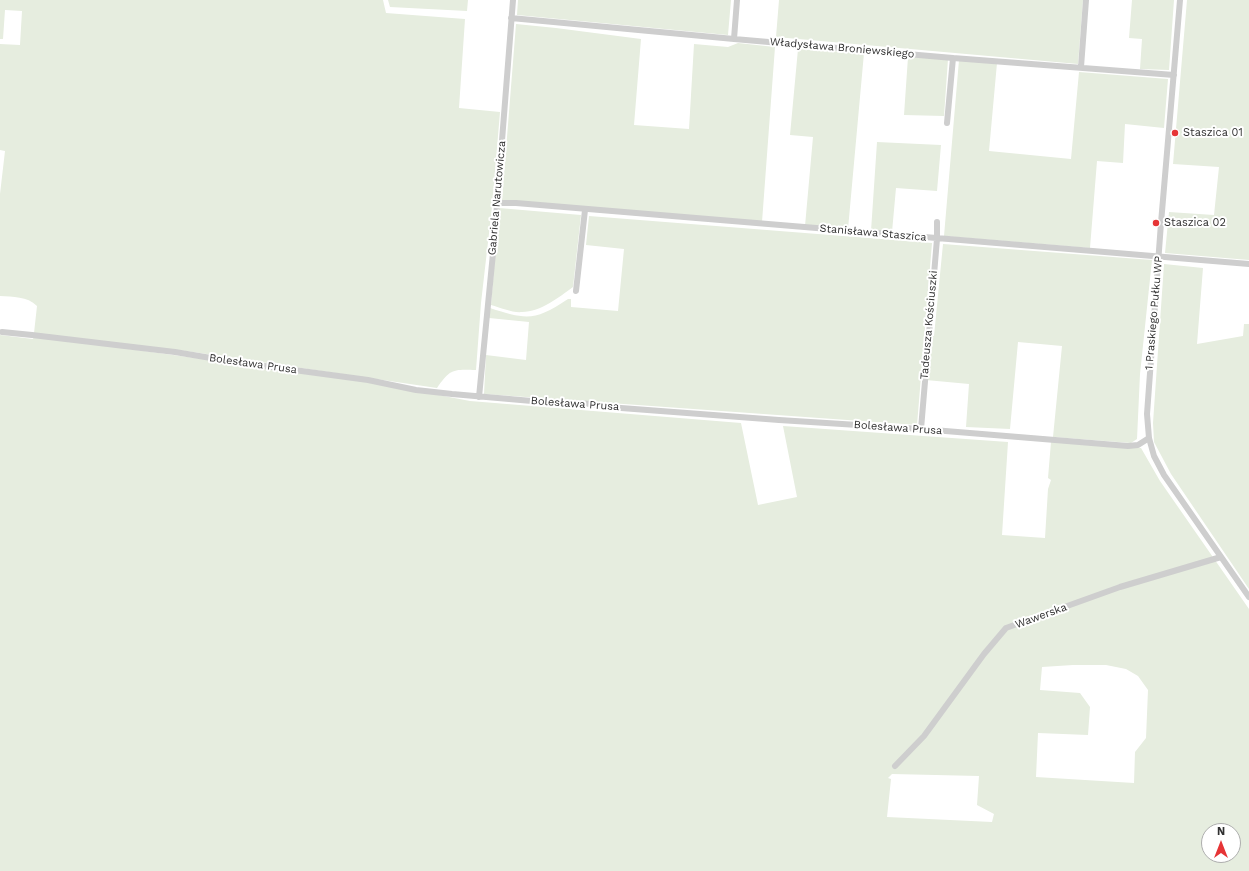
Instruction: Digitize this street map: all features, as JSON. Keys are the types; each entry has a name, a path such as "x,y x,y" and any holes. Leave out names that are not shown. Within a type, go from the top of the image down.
{"street":[{"name":"Gabriela Narutowicza","path":"479,397 513,0"},
{"path":"734,39 737,0"},
{"path":"1081,67 1086,0"},
{"name":"1 Praskiego Pułku WP","path":"1180,0 1147,400 1147,423 1154,456 1164,475 1249,597"},
{"name":"Władysława Broniewskiego","path":"511,18 953,58 1174,75"},
{"path":"947,123 953,58"},
{"name":"Stanisława Staszica","path":"496,203 516,203 585,210 1249,264"},
{"path":"576,291 585,210"},
{"name":"Tadeusza Kościuszki","path":"921,429 938,222"},
{"name":"Bolesława Prusa","path":"2,332 32,334 175,352 235,362 368,380 416,390 479,397 592,404 608,407 921,429 1128,446 1138,444 1149,438"},
{"name":"Wawerska","path":"895,766 924,736 984,654 1006,628 1120,587 1221,557"}],"shaded area":[{"path":"0,0 383,0 386,13 465,19 459,108 500,112 492,207 481,303 476,370 457,370 445,377 437,388 186,351 34,333 37,306 29,300 0,296 0,194 5,151 0,150 0,44 20,45 22,11 5,10 3,39 0,39"},
{"path":"388,0 468,0 467,11 390,7"},
{"path":"518,0 731,0 728,35 517,15"},
{"path":"779,0 1083,0 1078,64 776,37"},
{"path":"1132,0 1174,0 1169,70 1140,69 1142,39 1129,38"},
{"path":"1187,0 1249,0 1249,260 1165,253 1169,212 1214,215 1219,167 1173,164"},
{"path":"516,24 641,39 634,125 689,129 694,44 728,47 738,43 775,47 762,222 502,200"},
{"path":"798,49 864,53 848,229 805,226 813,137 790,135"},
{"path":"908,57 948,59 944,116 904,115"},
{"path":"959,60 997,63 989,151 1071,159 1079,72 1168,79 1164,128 1125,124 1123,163 1097,161 1090,248 944,236"},
{"path":"877,142 941,145 937,191 896,188 892,232 871,231"},
{"path":"499,208 581,215 573,287 556,299 536,310 515,312 491,305"},
{"path":"589,216 932,243 917,425 484,394 486,355 526,360 529,322 489,318 490,308 513,315 539,315 568,299 571,299 571,307 618,311 624,249 586,245"},
{"path":"943,244 1152,260 1140,374 1137,439 1131,443 1053,437 1062,346 1018,342 1010,429 966,427 969,384 926,380 930,336 934,336"},
{"path":"1164,264 1203,268 1197,344 1243,336 1244,324 1249,324 1249,589 1171,474 1154,442 1153,423"},
{"path":"0,335 33,339 34,336 371,382 470,401 741,423 758,505 797,497 783,426 1008,442 1002,535 1045,538 1048,489 1051,480 1048,478 1051,442 1141,448 1160,481 1249,609 1249,871 0,871","holes":["1106,665 1126,669 1138,676 1148,690 1146,738 1135,752 1134,783 1036,777 1038,733 1088,735 1090,707 1080,693 1040,690 1042,667","892,774 979,776 977,805 994,814 992,822 887,817 891,779 888,778"]}],"place":[{"name":"Staszica 01","path":"1175,133"},
{"name":"Staszica 02","path":"1156,223"}]}
